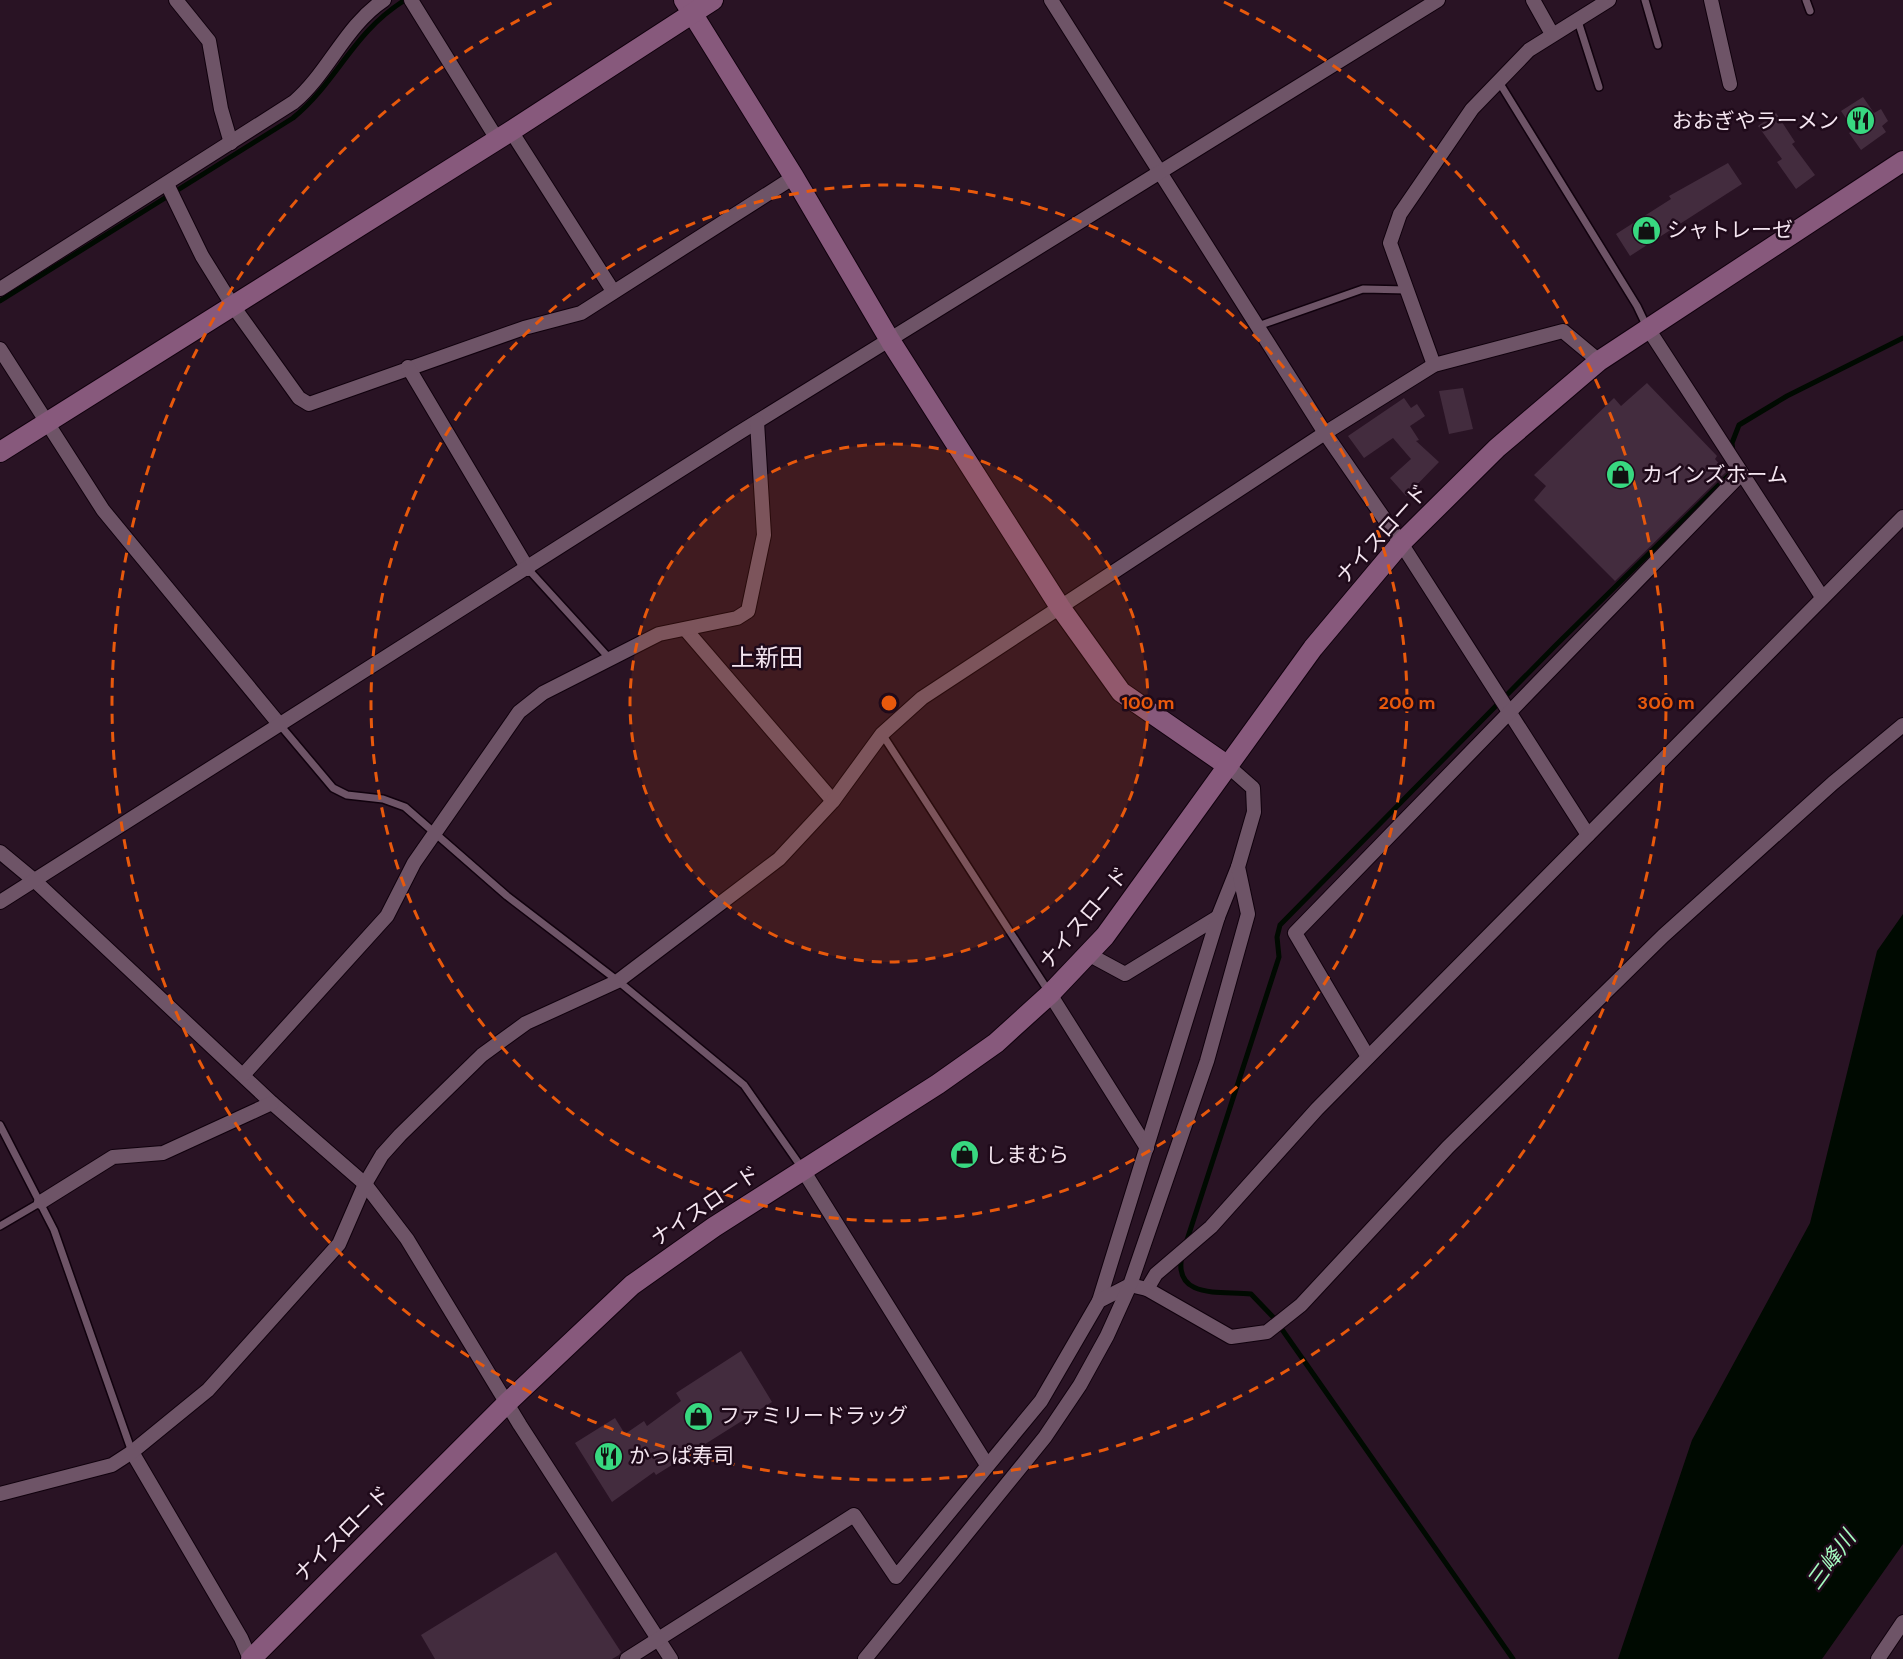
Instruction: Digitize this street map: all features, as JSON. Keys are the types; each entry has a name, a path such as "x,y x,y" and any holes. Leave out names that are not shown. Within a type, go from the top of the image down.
{"street":[{"path":"176,0 209,41 221,109 231,143"},
{"path":"0,289 170,190 231,143 307,91 356,23 384,0"},
{"path":"0,452 504,135 688,6 713,0"},
{"path":"1052,0 1324,433 1401,543 1588,835"},
{"path":"0,902 758,422 891,342 1438,0"},
{"path":"1533,0 1552,34"},
{"path":"1434,365 1390,243 1400,213 1472,109 1529,50 1609,0"},
{"path":"1711,0 1730,84"},
{"path":"411,1 613,291"},
{"path":"627,1659 854,1515 896,1577 1041,1401 1099,1301 1218,917 1238,867 1254,812 1253,788 1228,766 1121,692 1060,607 891,342 794,177 688,6"},
{"name":"ナイスロード","path":"250,1659 507,1403 632,1285 803,1170 938,1084 996,1043 1050,994 1088,954 1148,879 1313,648 1401,543 1497,448 1599,361 1647,327 1903,161"},
{"path":"170,190 202,256 233,306 299,398 309,404 324,401 408,367 524,327 581,313 794,177"},
{"path":"1647,327 1822,597"},
{"path":"0,1494 112,1465 132,1452 208,1390 339,1244 382,1155 482,1055 526,1023 618,981 779,859 833,801 882,735 922,698 1324,433 1434,365 1563,331 1599,361"},
{"path":"0,349 103,510 280,725"},
{"path":"408,367 528,569"},
{"path":"244,1074 387,916 414,863 519,712 543,693 659,634 737,618 748,610 764,535 758,422"},
{"path":"1368,1057 1295,933 1510,715 1741,474"},
{"path":"1147,1288 1156,1274 1211,1227 1317,1109 1903,517"},
{"path":"686,630 833,801"},
{"path":"1099,1301 1130,1284 1147,1288 1231,1337 1267,1332 1301,1305 1448,1147 1663,936 1833,783 1903,725"},
{"path":"0,852 35,881 244,1074 272,1103 366,1184 407,1239 507,1403 671,1659"},
{"path":"865,1659 1045,1437 1080,1385 1107,1336 1130,1284 1207,1061 1248,914 1238,867"},
{"path":"1088,954 1125,974 1218,917"},
{"path":"1050,994 1147,1148"},
{"path":"41,1202 113,1157 163,1153 272,1103"},
{"path":"803,1170 987,1465"},
{"path":"132,1452 241,1638 250,1659"},
{"path":"1878,1659 1903,1623"}],"lane":[{"path":"1645,0 1658,45"},
{"path":"1806,0 1810,11"},
{"path":"1577,18 1599,87"},
{"path":"1499,82 1637,306 1647,327"},
{"path":"1258,326 1363,289 1407,290"},
{"path":"528,569 610,659"},
{"path":"280,725 333,788 347,795 383,799 405,807 507,896 618,981 744,1085 803,1170"},
{"path":"882,735 1050,994"},
{"path":"0,1125 54,1230 132,1452"},
{"path":"0,1226 41,1202"}],"water":[{"name":"三峰川","path":"1903,914 1903,1544 1822,1659 1618,1659 1692,1440 1810,1223 1877,951"}],"building":[{"path":"1863,97 1874,113 1881,109 1888,121 1882,126 1886,132 1861,150 1849,133 1854,130 1841,111"},
{"path":"1776,113 1795,142 1792,144 1815,175 1796,189 1777,162 1782,159 1758,126"},
{"path":"1728,163 1742,184 1630,256 1616,234 1671,199 1669,196"},
{"path":"1647,383 1717,456 1715,459 1726,472 1615,581 1534,500 1546,486 1534,475 1614,398 1621,406"},
{"path":"1463,388 1473,429 1449,434 1439,391"},
{"path":"1404,398 1411,408 1417,404 1425,416 1410,426 1419,440 1416,441 1439,462 1406,496 1390,478 1411,459 1393,438 1364,458 1348,436"},
{"path":"741,1351 772,1402 656,1475 654,1472 612,1502 575,1443 615,1418 625,1434 644,1421 647,1426 681,1401 676,1393"},
{"path":"556,1552 621,1652 619,1655 612,1659 435,1659 421,1635"}],"waterway":[{"path":"0,301 293,118 322,89 371,27 405,0"},
{"path":"1733,453 1732,443 1739,425 1787,396 1903,338"},
{"path":"1186,1243 1279,957 1277,937 1280,925 1556,645 1731,473 1732,465"},
{"path":"1182,1255 1181,1270 1185,1280 1193,1287 1204,1291 1251,1294 1274,1318 1513,1659"}],"place":[{"name":"おおぎやラーメン","path":"1860,121"},
{"name":"シャトレーゼ","path":"1646,230"},
{"name":"カインズホーム","path":"1621,475"},
{"name":"しまむら","path":"964,1155"},
{"name":"ファミリードラッグ","path":"698,1416"},
{"name":"かっぱ寿司","path":"608,1456"}],"district":[{"name":"上新田","path":"767,657"}]}
